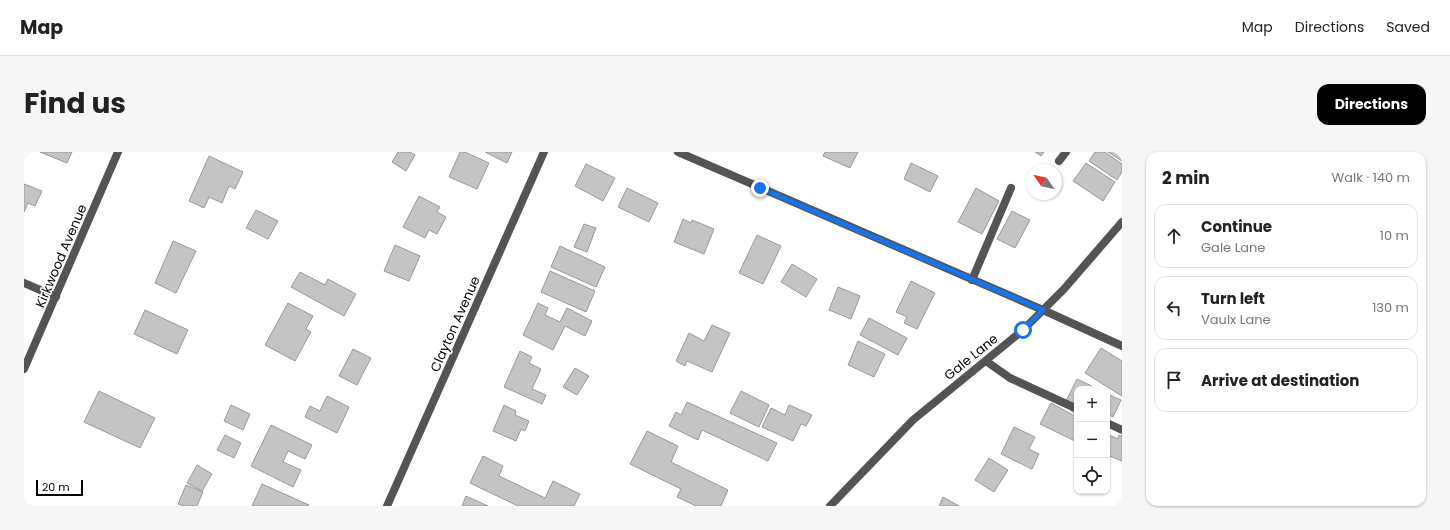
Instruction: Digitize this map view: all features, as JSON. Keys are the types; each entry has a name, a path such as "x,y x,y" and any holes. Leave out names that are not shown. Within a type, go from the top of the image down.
{"street":[{"name":"Kirkwood Avenue","path":"24,369 118,152"},
{"name":"Clayton Avenue","path":"387,506 544,152"},
{"path":"678,152 1043,310 1122,346"},
{"path":"1060,161 1066,152"},
{"path":"972,280 1011,188"},
{"name":"Gale Lane","path":"830,506 913,420 1023,330 1064,289 1122,222"},
{"path":"24,283 56,297"},
{"path":"986,361 1010,378 1073,407"},
{"path":"1110,424 1122,430"}],"building":[{"path":"40,152 72,152 67,163"},
{"path":"398,152 410,152 415,155 406,171 392,162"},
{"path":"460,152 465,152 489,163 477,189 449,177"},
{"path":"485,152 512,152 507,163"},
{"path":"825,152 858,152 850,168 823,156"},
{"path":"1035,152 1044,152 1041,156"},
{"path":"1095,152 1105,152 1122,164 1122,172 1117,180 1089,161"},
{"path":"1108,152 1122,152 1122,161"},
{"path":"209,156 243,172 235,189 229,186 222,203 209,197 204,208 189,201"},
{"path":"911,163 938,176 930,192 904,179"},
{"path":"1086,163 1115,182 1103,201 1073,181"},
{"path":"586,164 615,178 603,201 575,186"},
{"path":"24,184 42,191 35,206 28,203 24,212"},
{"path":"627,188 658,203 649,222 618,207"},
{"path":"976,188 999,201 982,234 958,222"},
{"path":"419,196 440,207 437,212 446,217 437,234 429,230 425,238 403,227"},
{"path":"256,210 278,221 268,239 246,228"},
{"path":"1012,211 1030,220 1015,248 997,239"},
{"path":"683,219 691,223 692,220 714,229 704,254 674,242"},
{"path":"584,224 596,228 587,252 574,247"},
{"path":"757,235 781,246 763,284 739,273"},
{"path":"173,241 196,251 176,293 155,283"},
{"path":"395,245 420,256 409,281 384,271"},
{"path":"560,246 605,267 596,287 551,267"},
{"path":"792,264 817,279 806,297 781,282"},
{"path":"550,271 595,291 586,312 541,292"},
{"path":"300,272 325,285 328,279 356,294 344,316 291,287"},
{"path":"911,281 935,293 917,329 904,323 907,317 896,312"},
{"path":"838,287 860,296 851,319 829,310"},
{"path":"288,303 313,316 306,329 311,332 295,361 265,345"},
{"path":"538,303 548,308 545,315 560,322 567,308 592,321 585,336 565,326 553,350 523,335"},
{"path":"145,310 188,330 177,354 134,334"},
{"path":"869,318 907,338 898,355 860,335"},
{"path":"712,325 730,333 712,372 687,361 685,366 676,361 689,333 704,341"},
{"path":"858,341 885,354 874,377 848,365"},
{"path":"1101,348 1122,361 1122,396 1110,389 1110,386 1106,386 1085,373"},
{"path":"353,349 371,358 357,385 339,376"},
{"path":"520,351 532,357 529,363 541,369 532,389 546,395 542,404 504,387"},
{"path":"575,368 589,376 577,395 563,387"},
{"path":"1077,379 1092,386 1074,386 1074,405 1066,401"},
{"path":"99,391 155,418 140,448 84,422"},
{"path":"741,391 769,405 759,427 730,413"},
{"path":"1110,395 1121,400 1113,417 1110,416"},
{"path":"327,396 349,407 337,433 305,417 310,406 320,411"},
{"path":"687,402 777,443 768,461 702,430 698,440 669,426 676,412 681,415"},
{"path":"1051,403 1074,415 1074,441 1040,424"},
{"path":"231,405 250,414 243,430 224,421"},
{"path":"504,405 516,411 515,415 529,421 525,431 521,429 516,441 493,431"},
{"path":"789,405 812,415 806,426 801,424 793,441 762,427 771,408 785,415"},
{"path":"1074,405 1074,412 1071,411"},
{"path":"271,425 312,445 305,459 288,451 283,462 301,470 293,487 251,466"},
{"path":"1014,427 1035,437 1029,449 1039,454 1032,469 1001,454"},
{"path":"647,431 678,446 671,462 728,490 721,506 696,506 677,497 681,489 630,464"},
{"path":"225,435 241,443 234,458 217,450"},
{"path":"1110,435 1118,439 1119,435 1122,436 1122,461 1110,456"},
{"path":"483,456 503,466 499,476 545,498 553,481 580,494 574,506 518,506 470,483"},
{"path":"989,458 1008,470 994,492 975,480"},
{"path":"197,465 212,474 202,491 187,483"},
{"path":"262,484 309,505 252,506"},
{"path":"186,485 203,492 197,506 183,506 178,504"},
{"path":"466,496 488,506 462,506"},
{"path":"943,497 959,506 939,506"}],"route":[{"path":"760,188 1043,310 1023,330"}]}
